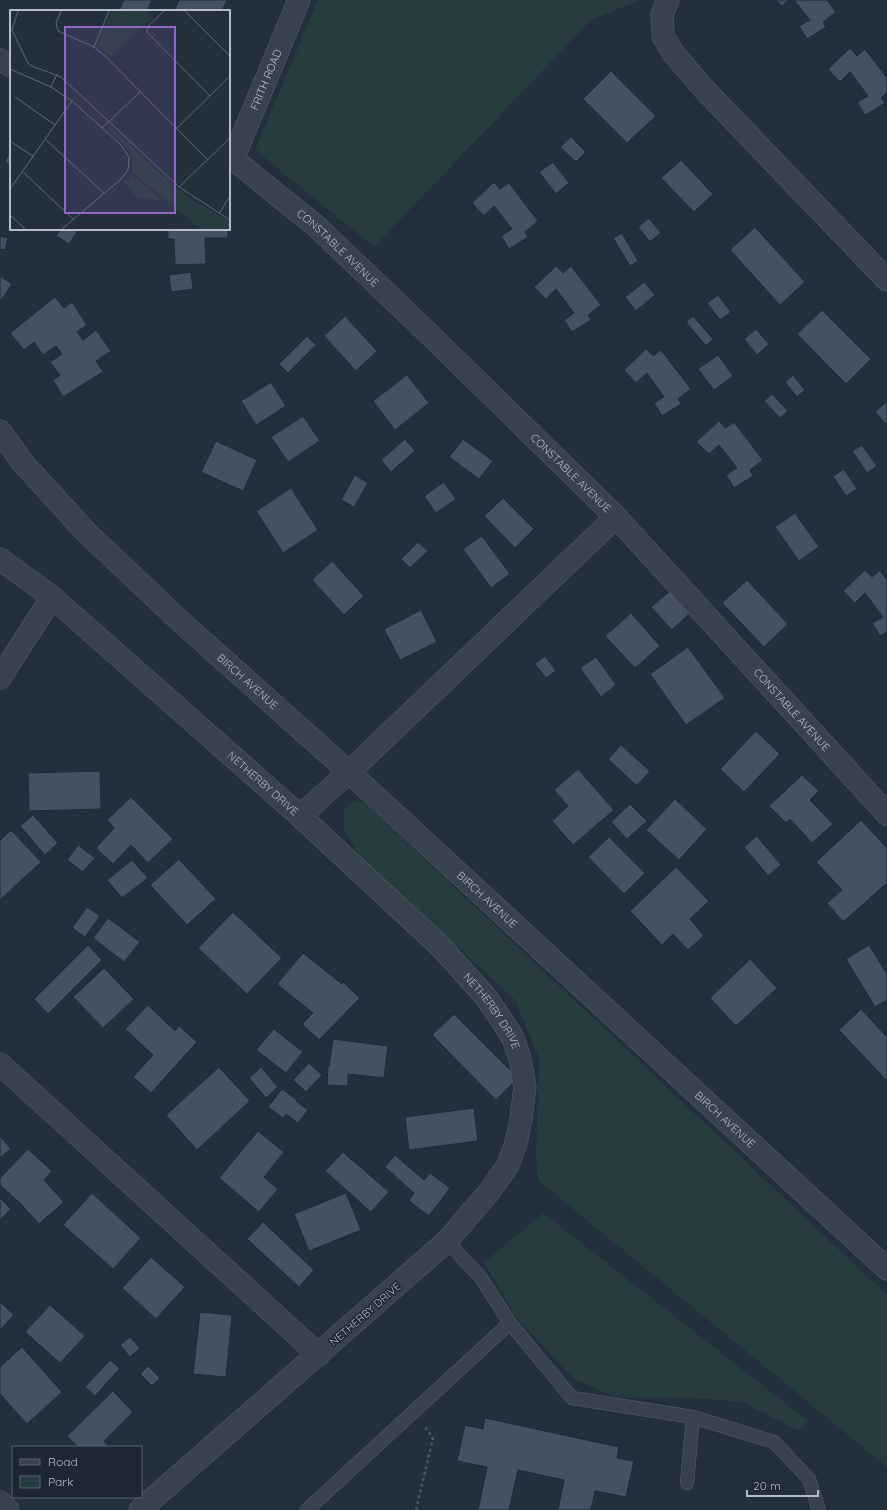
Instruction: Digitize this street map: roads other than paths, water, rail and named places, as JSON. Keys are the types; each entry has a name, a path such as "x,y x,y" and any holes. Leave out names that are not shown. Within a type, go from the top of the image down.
{"street":[{"name":"FRITH ROAD","path":"231,158 299,0"},
{"path":"668,0 662,14 663,36 673,53 704,89 887,280"},
{"path":"0,60 10,65"},
{"name":"CONSTABLE AVENUE","path":"231,158 316,226 616,517 887,814"},
{"name":"BIRCH AVENUE","path":"0,431 22,462 86,532 180,621 349,772 887,1269"},
{"path":"300,816 349,772 616,517"},
{"name":"NETHERBY DRIVE","path":"0,559 52,597 300,816 441,947 485,996 513,1038 518,1052 525,1088 516,1143 508,1165 489,1192 447,1241 319,1355 140,1510"},
{"path":"0,678 52,597"},
{"path":"0,1064 319,1355"},
{"path":"0,1502 8,1510"}],"lane":[{"path":"447,1241 481,1278 510,1323 572,1398 693,1418 774,1442 810,1479 819,1510"},
{"path":"307,1510 510,1323"},
{"path":"687,1483 693,1418"}]}
